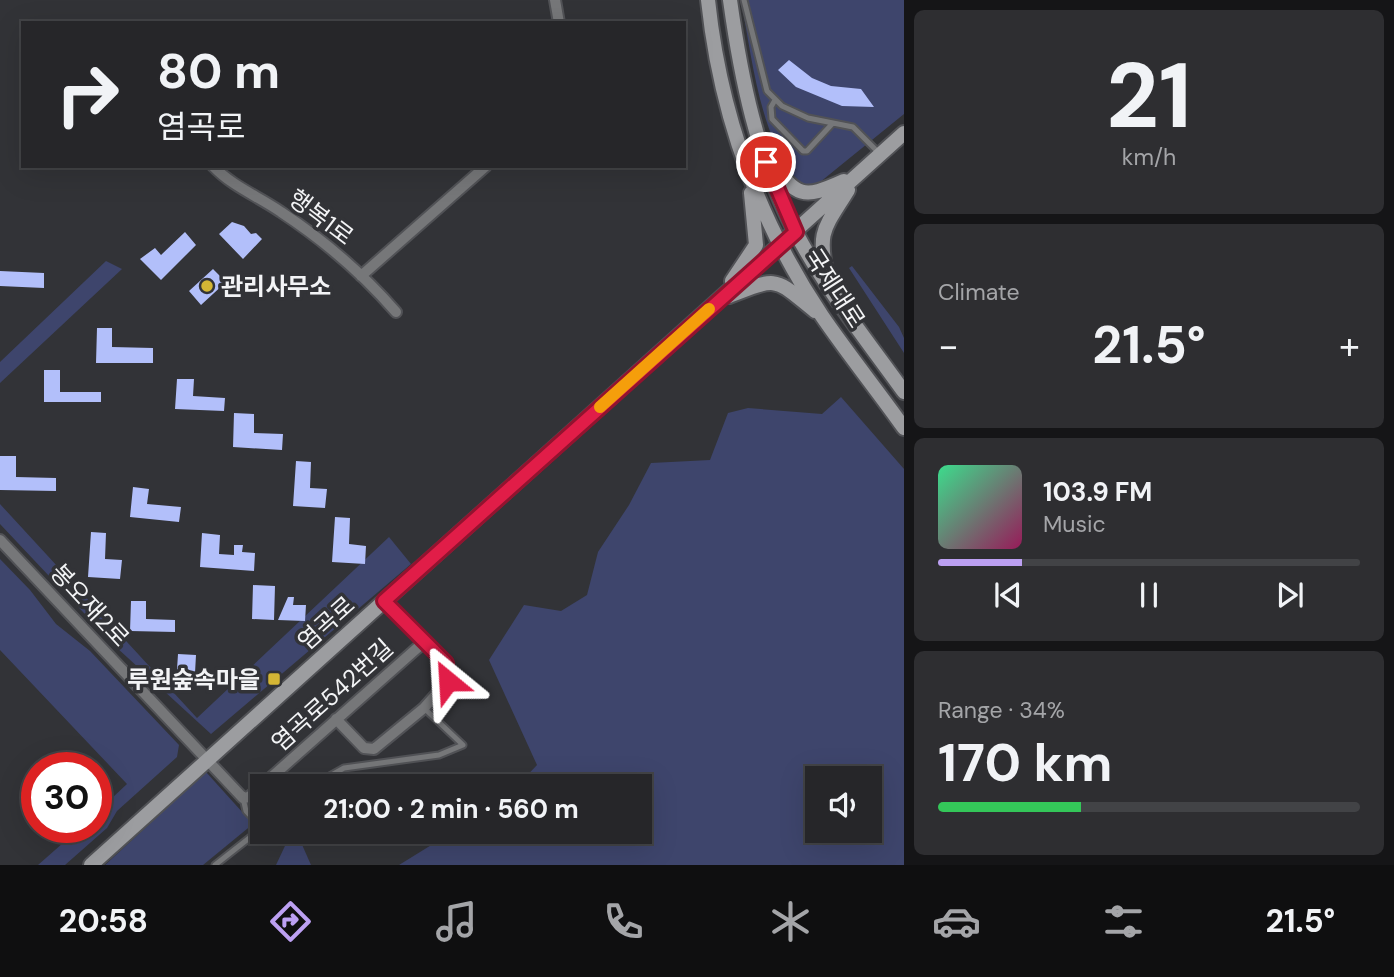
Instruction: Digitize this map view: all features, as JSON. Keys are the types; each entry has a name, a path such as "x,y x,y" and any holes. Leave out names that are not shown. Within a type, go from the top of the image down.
{"main road":[{"name":"국제대로","path":"708,0 719,84 748,175 781,245 823,317 904,428"},
{"name":"국제대로","path":"730,0 740,71 776,190 796,232 830,289 904,392"},
{"name":"염곡로","path":"91,865 904,133"},
{"path":"762,149 788,184 800,193 814,194 858,175"},
{"path":"718,301 756,245 748,175"},
{"path":"830,289 821,248 822,232 858,175"},
{"path":"718,301 763,282 774,282 789,288 823,317"}],"street":[{"path":"555,0 559,21"},
{"name":"행복1로","path":"215,168 247,194 280,211 361,276 396,312"},
{"path":"361,276 484,168"},
{"name":"봉오재2로","path":"0,540 207,760"},
{"path":"336,719 364,748 374,749 424,708 448,681 446,663 384,601"},
{"name":"염곡로542번길","path":"243,798 249,797 424,642"},
{"path":"207,760 243,798"}],"lane":[{"path":"744,0 763,84 775,100 808,118 857,129 880,154"},
{"path":"775,100 771,107 772,119 803,151 830,130 832,124"},
{"path":"333,774 344,768 439,755 463,745 424,708"},
{"path":"243,798 246,811 250,815"},
{"path":"215,865 250,837"}],"shaded area":[{"path":"741,0 904,0 904,114 814,187 802,186 776,147 754,73"},
{"path":"106,261 122,269 0,383 0,362"},
{"path":"852,266 899,327 904,338 904,353 849,268"},
{"path":"841,397 904,469 904,865 399,865 433,844 652,844 652,774 528,774 537,765 489,660 524,605 561,611 587,595 598,552 629,505 651,463 710,460 728,413 748,408 822,414"},
{"path":"0,504 197,718 389,537 411,564 211,734 116,647 0,524"},
{"path":"0,559 30,590 56,624 90,651 179,745 177,757 117,811 112,820 112,798 127,784 112,768 112,752 97,752 0,650"},
{"path":"206,772 250,821 250,826 203,865 105,865"},
{"path":"63,843 90,843 65,865 38,865"},
{"path":"286,844 302,844 311,865 276,865"}],"building":[{"path":"789,60 812,78 831,86 861,89 874,107 842,106 796,87 778,70"},
{"path":"232,222 244,226 251,234 256,233 262,239 243,259 219,234"},
{"path":"185,232 196,245 161,280 140,259 155,248 161,255"},
{"name":"관리사무소","path":"213,269 226,282 201,305 189,291"},
{"path":"0,271 44,273 44,288 0,286"},
{"path":"97,328 112,328 112,347 153,348 153,363 96,363"},
{"path":"44,370 60,370 60,392 101,392 101,402 44,402"},
{"path":"177,379 194,379 193,396 225,398 224,411 175,409"},
{"path":"234,413 254,414 254,433 283,434 282,450 233,447"},
{"path":"0,456 16,456 16,477 56,478 56,491 0,490"},
{"path":"296,461 311,462 310,488 327,489 325,508 293,506"},
{"path":"133,487 149,489 147,504 181,507 179,522 130,517"},
{"path":"335,517 350,518 349,544 366,546 365,564 332,562"},
{"path":"91,532 106,533 105,559 122,560 120,579 88,577"},
{"path":"202,533 220,535 219,554 234,555 234,545 243,545 242,552 255,553 254,571 200,567"},
{"path":"253,585 275,586 274,620 252,619"},
{"path":"288,597 294,597 293,605 306,605 305,621 278,620"},
{"path":"131,601 146,601 146,619 175,620 175,632 130,631"},
{"path":"178,654 196,655 195,673 227,675 226,687 176,685"}],"slow traffic":[{"path":"600,407 709,309"}],"place":[{"name":"관리사무소","path":"207,286"},
{"name":"루원숲속마을","path":"274,679"}],"route":[{"path":"448,681 446,663 384,601 796,232 782,205 766,162"}]}
